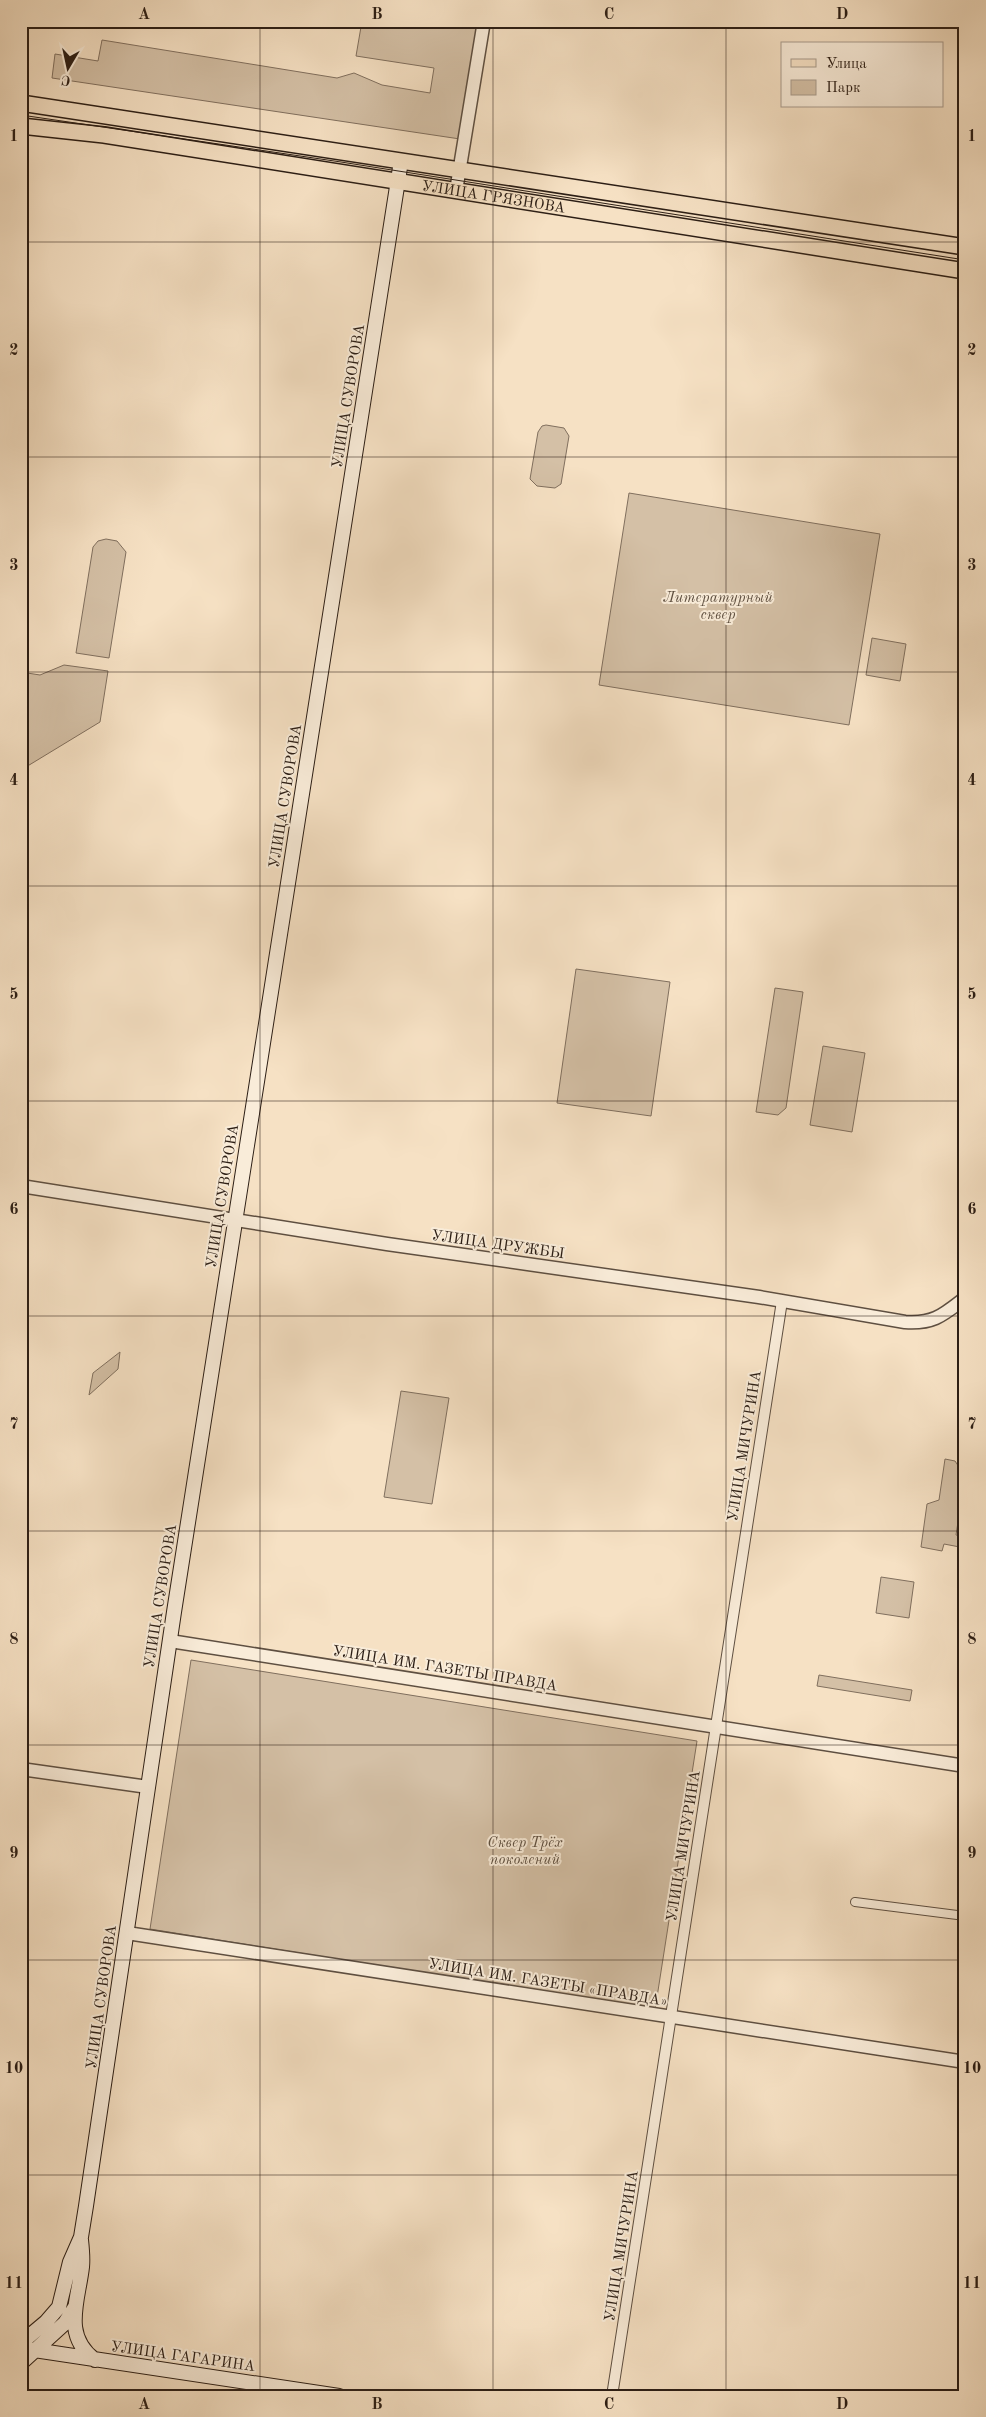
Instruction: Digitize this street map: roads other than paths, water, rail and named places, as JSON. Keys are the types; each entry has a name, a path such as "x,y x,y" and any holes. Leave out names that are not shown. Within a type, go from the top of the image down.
{"main road":[{"name":"УЛИЦА ГРЯЗНОВА","path":"21,103 965,247"},
{"name":"УЛИЦА ГРЯЗНОВА","path":"21,126 104,135 965,272"},
{"name":"УЛИЦА СУВОРОВА","path":"95,2360 83,2351 75,2334 75,2308 83,2264 81,2237 170,1641 401,162"},
{"name":"УЛИЦА СУВОРОВА","path":"21,2343 46,2322 59,2306 70,2262 81,2237"},
{"name":"УЛИЦА СУВОРОВА","path":"21,2363 65,2323 75,2308"},
{"name":"УЛИЦА ГАГАРИНА","path":"21,2348 297,2392 339,2396"}],"street":[{"path":"456,191 484,21"},
{"name":"УЛИЦА ДРУЖБЫ","path":"21,1186 923,1323 937,1319 965,1298"},
{"name":"УЛИЦА МИЧУРИНА","path":"612,2396 782,1301"},
{"name":"УЛИЦА ИМ. ГАЗЕТЫ ПРАВДА","path":"170,1641 716,1726"},
{"path":"716,1726 965,1766"},
{"path":"21,1769 148,1787"},
{"path":"855,1902 965,1916"},
{"name":"УЛИЦА ИМ. ГАЗЕТЫ «ПРАВДА»","path":"127,1933 965,2062"}],"tram line":[{"path":"21,115 341,162 965,260"}],"park label":[{"name":"Литературный сквер","path":"718,606"},
{"name":"Сквер Трёх поколений","path":"525,1850"}]}
